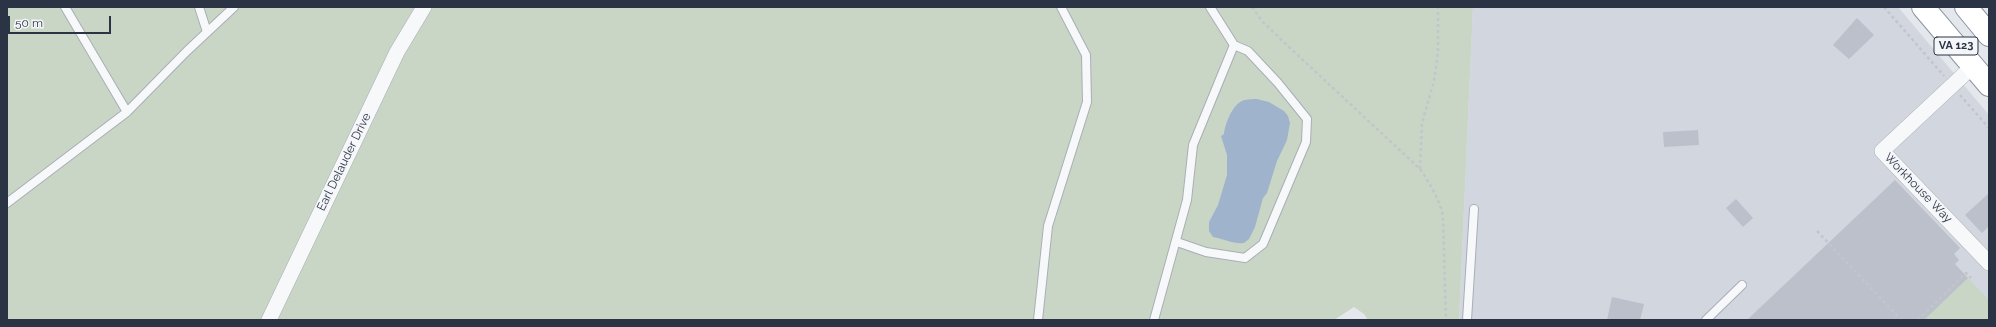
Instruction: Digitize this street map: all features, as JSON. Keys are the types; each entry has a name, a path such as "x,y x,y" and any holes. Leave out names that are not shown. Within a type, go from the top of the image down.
{"highway":[{"name":"VA 123","path":"1923,7 1989,85"},
{"name":"VA 123","path":"1966,7 1989,35"}],"street":[{"name":"Earl Delauder Drive","path":"269,320 397,52 424,7"},
{"name":"Workhouse Way","path":"1973,66 1882,151 1989,263"}],"lane":[{"path":"65,7 127,112"},
{"path":"199,7 207,32"},
{"path":"7,203 127,112 234,7"},
{"path":"1038,320 1048,226 1087,102 1086,55 1061,7"},
{"path":"1177,242 1206,252 1245,258 1263,244 1306,142 1308,119 1278,83 1248,51 1234,45 1210,7"},
{"path":"1154,320 1177,242 1187,200 1193,145 1234,45"},
{"path":"1466,320 1474,209"},
{"path":"1706,320 1742,285"}],"path":[{"path":"1252,7 1262,21 1420,169 1440,202 1443,216 1446,320"},
{"path":"1420,169 1422,123 1434,80 1438,52 1438,7"},
{"path":"1884,7 1989,128"},
{"path":"1817,231 1901,320"},
{"path":"1918,320 1966,273 1971,278"}],"shaded area":[{"path":"1473,7 1898,7 1989,115 1989,320 1459,320"}],"green space":[{"path":"7,7 1473,7 1459,320 1368,320 1364,314 1354,307 1334,320 7,320"},
{"path":"1968,278 1989,300 1989,320 1924,320"}],"water":[{"path":"1257,99 1269,102 1284,111 1288,116 1290,123 1287,140 1277,161 1267,193 1263,198 1255,227 1249,239 1244,243 1236,243 1213,237 1209,231 1209,222 1218,205 1227,175 1227,155 1221,136 1224,134 1228,119 1233,109 1245,100"}],"building":[{"path":"1857,18 1874,35 1849,59 1833,45"},
{"path":"1698,130 1699,145 1664,147 1663,132"},
{"path":"1895,180 1960,248 1954,254 1959,260 1955,264 1968,278 1924,320 1747,320"},
{"path":"1989,193 1989,226 1982,233 1965,215"},
{"path":"1736,199 1753,218 1743,227 1726,208"},
{"path":"1612,297 1644,304 1640,320 1607,320"}]}
